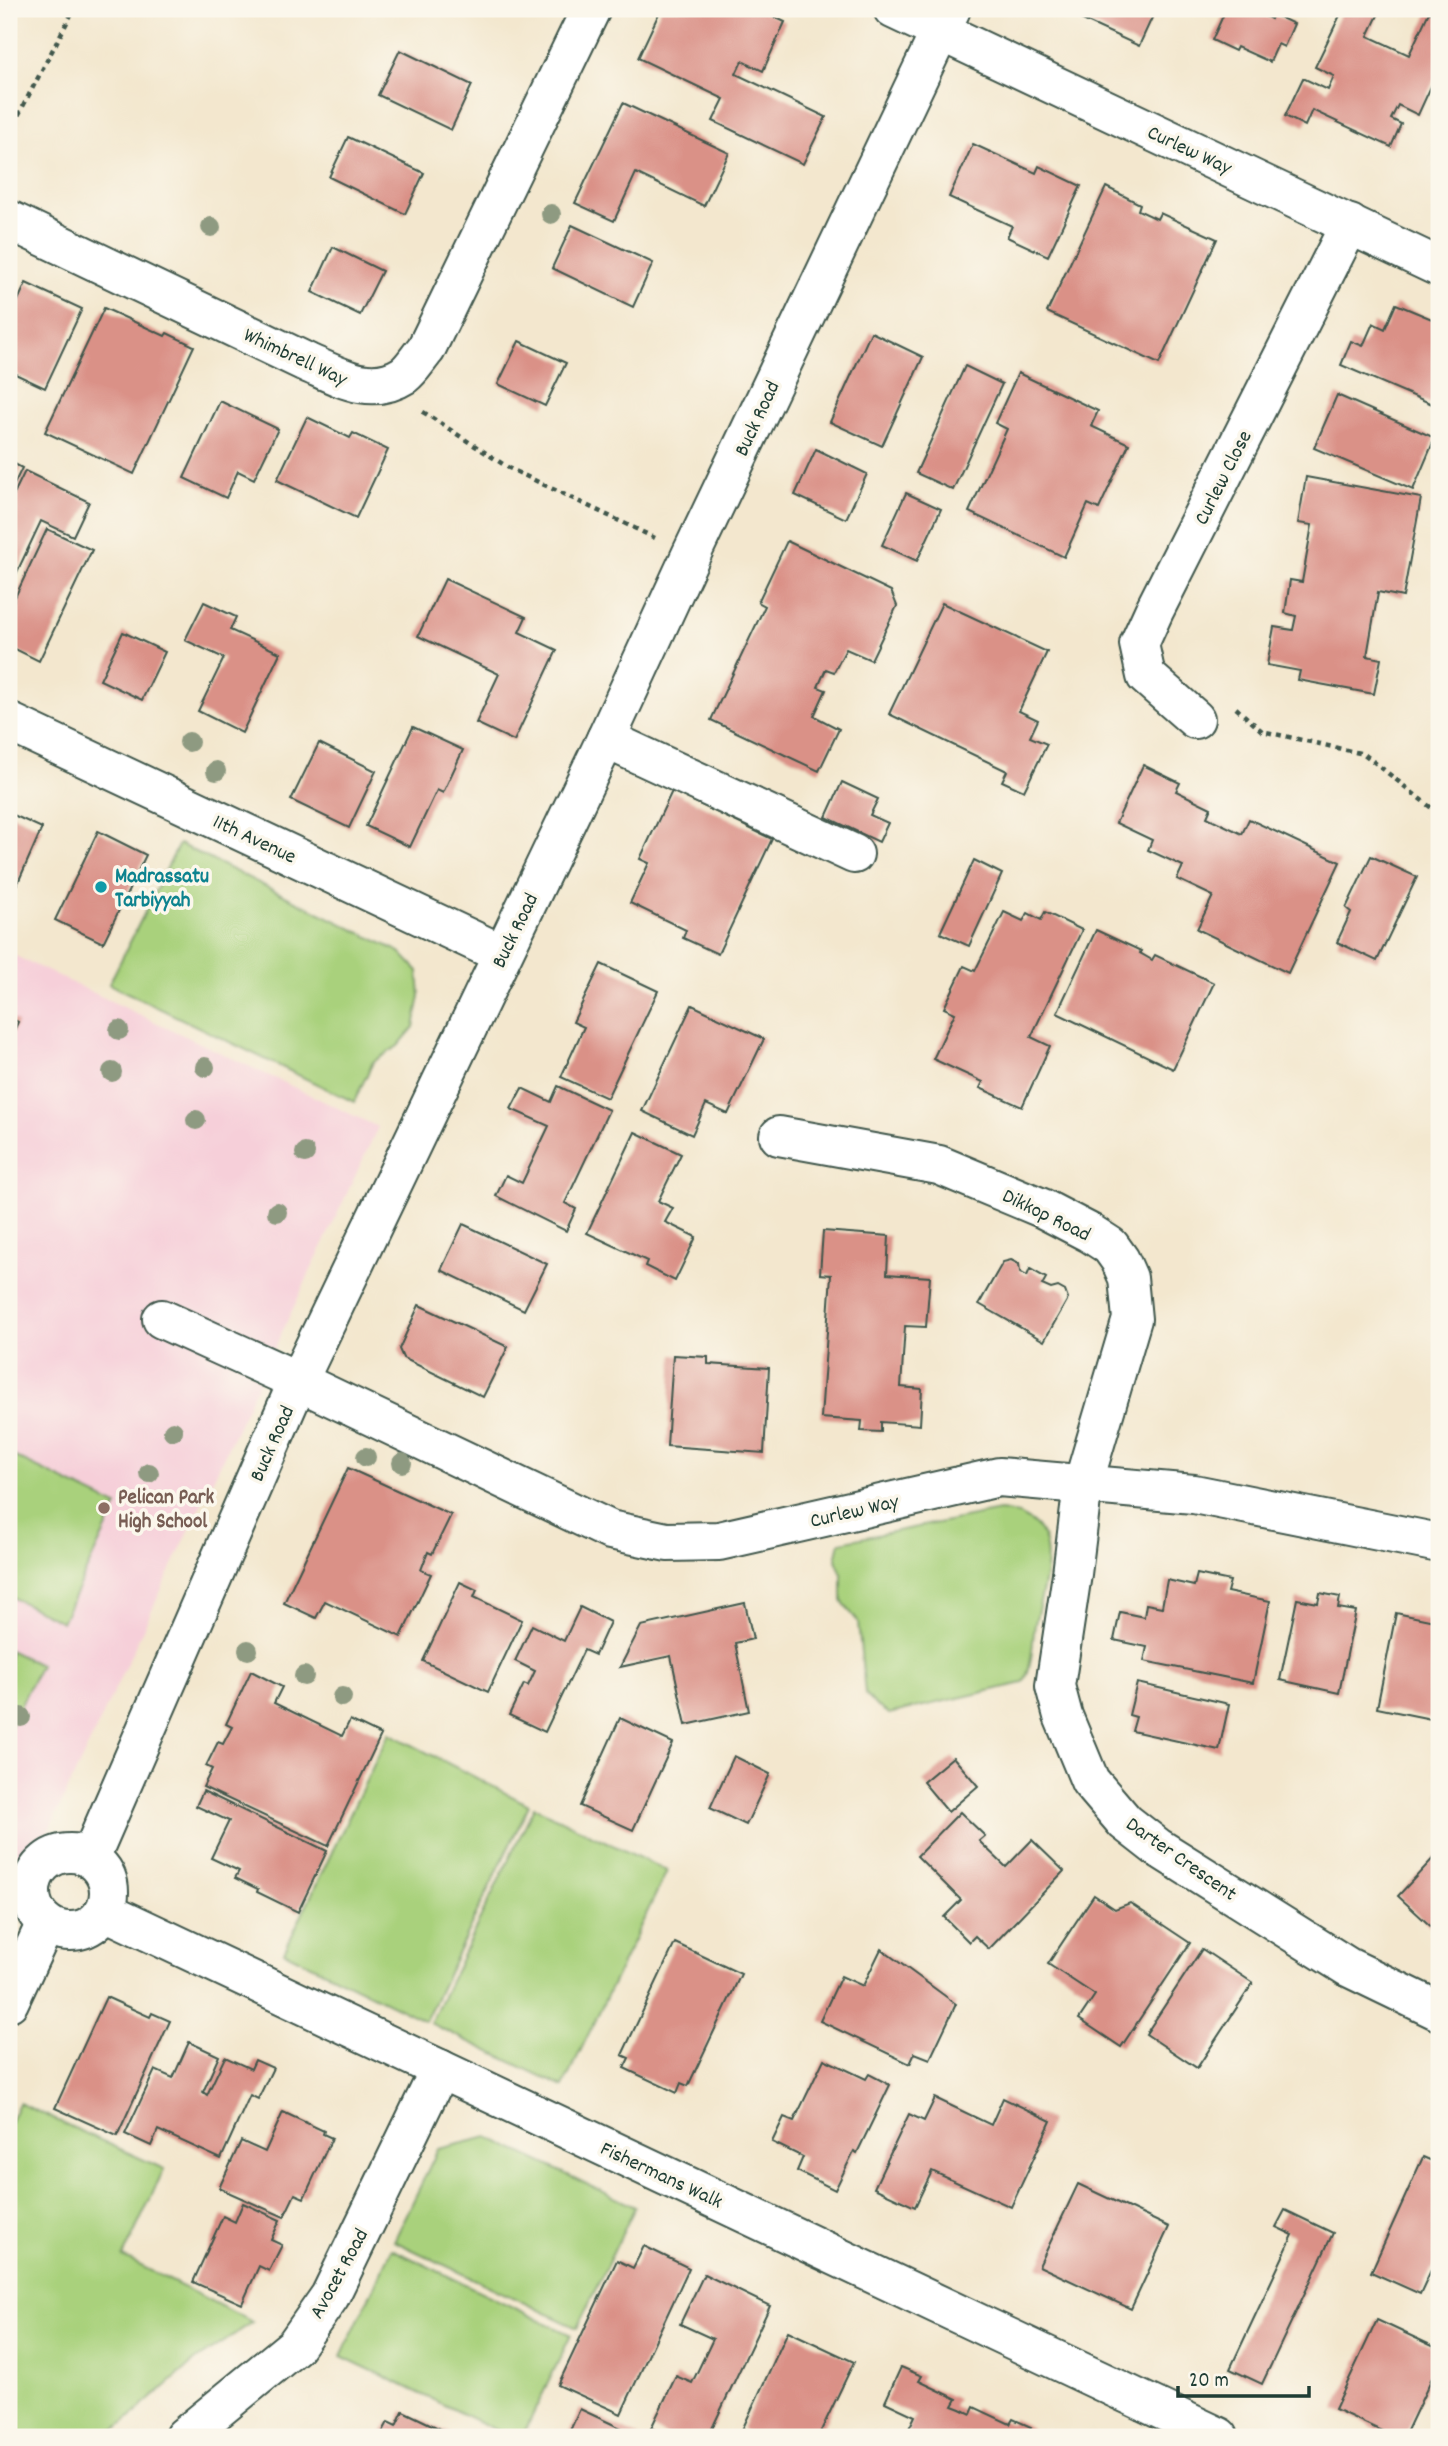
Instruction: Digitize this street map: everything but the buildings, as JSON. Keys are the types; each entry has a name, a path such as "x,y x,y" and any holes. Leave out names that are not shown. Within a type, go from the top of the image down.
{"street":[{"path":"381,385 405,374 426,349 591,9"},
{"name":"Curlew Way","path":"893,9 946,20 1439,267"},
{"name":"Buck Road","path":"90,1858 298,1381 606,739 946,20"},
{"name":"Whimbrell Way","path":"9,220 308,363 356,384 381,385"},
{"name":"Curlew Close","path":"1195,719 1146,676 1139,644 1350,224"},
{"name":"11th Avenue","path":"9,722 502,954"},
{"path":"606,739 855,855"},
{"name":"Dikkop Road","path":"779,1136 939,1165 1042,1208 1110,1246 1128,1278 1132,1319 1083,1485"},
{"name":"Curlew Way","path":"162,1319 610,1530 667,1542 719,1541 999,1477 1194,1494 1439,1543"},
{"name":"Darter Crescent","path":"1083,1485 1055,1686 1063,1716 1090,1781 1125,1822 1157,1847 1348,1967 1439,2011"},
{"path":"65,1853 90,1858 106,1876 108,1899 105,1910 96,1922 72,1931 58,1929 46,1923 37,1914 32,1902 34,1876 41,1865 52,1857 65,1853"},
{"name":"Fishermans Walk","path":"105,1910 1219,2437"},
{"path":"9,2002 46,1923"},
{"name":"Avocet Road","path":"184,2437 295,2346 330,2295 440,2069"}],"path":[{"path":"9,134 74,9"},
{"path":"381,385 509,468 691,555"},
{"path":"1195,719 1235,707 1262,731 1364,754 1439,814"}],"shaded area":[{"name":"Pelican Park High School","path":"9,953 378,1127 19,1894 9,1889"}],"green space":[{"path":"179,844 400,952 418,971 420,996 414,1027 398,1046 373,1062 354,1102 109,984"},
{"path":"9,1454 117,1506 62,1622 9,1596"},
{"path":"999,1511 1021,1516 1035,1525 1044,1538 1047,1553 1030,1662 1023,1683 889,1714 875,1705 865,1693 858,1622 842,1601 842,1574 836,1560 840,1542"},
{"path":"9,1650 40,1665 9,1729"},
{"path":"389,1733 529,1805 425,2021 284,1952"},
{"path":"534,1807 667,1871 563,2087 430,2023"},
{"path":"19,2103 164,2169 123,2257 253,2322 196,2360 107,2437 9,2437 9,2125"},
{"path":"488,2137 635,2207 577,2328 394,2241 438,2149"},
{"path":"392,2249 571,2335 522,2437 511,2437 341,2356"}],"place":[{"name":"Madrassatu Tarbiyyah","path":"101,887"},
{"name":"Pelican Park High School","path":"104,1508"}]}
